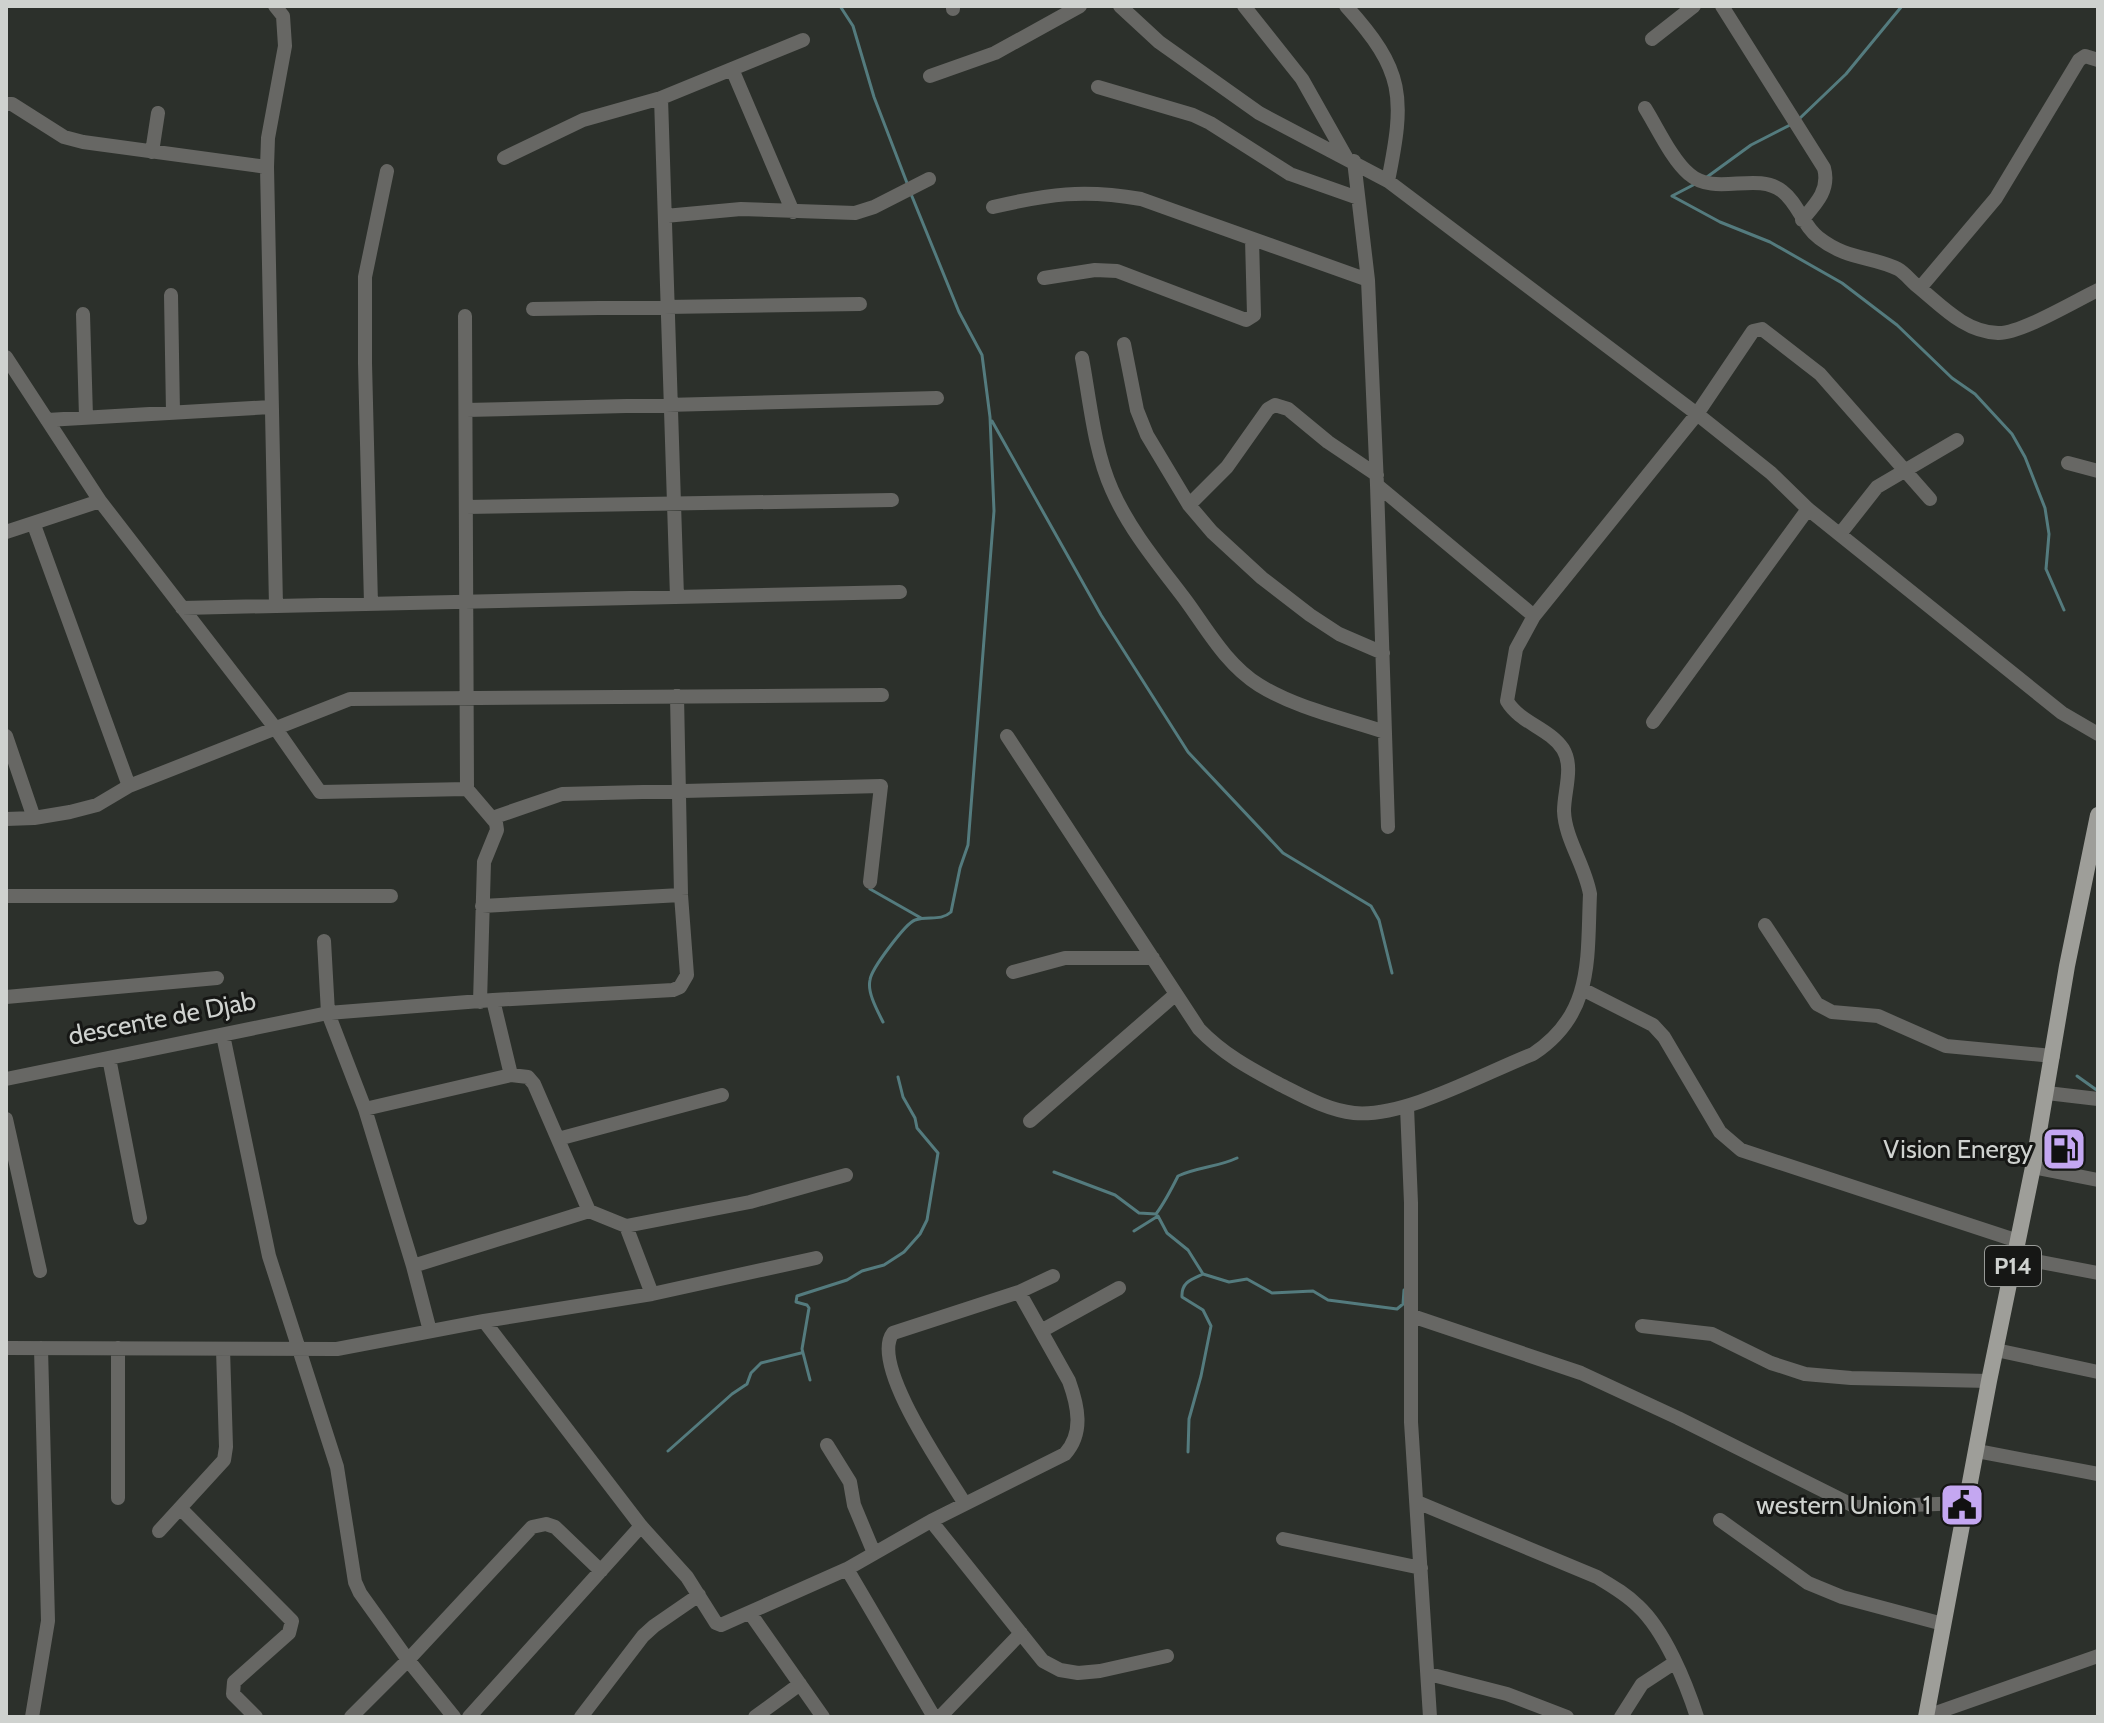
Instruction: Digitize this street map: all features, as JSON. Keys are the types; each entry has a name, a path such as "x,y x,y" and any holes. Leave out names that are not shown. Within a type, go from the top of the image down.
{"main road":[{"name":"P14","path":"1926,1716 2098,815"}],"street":[{"path":"275,6 283,16 285,46 268,138 267,167 276,606"},
{"path":"930,76 995,53 1080,6"},
{"path":"1120,6 1159,42 1259,113 1388,181 1697,414 1771,473 1808,509 2062,713 2098,734"},
{"path":"1244,6 1302,79 1350,159 1358,198 1368,280 1388,827"},
{"path":"1346,6 1384,53 1397,94 1398,133 1388,181"},
{"path":"1652,39 1694,6"},
{"path":"1722,6 1824,168 1826,176 1820,199 1802,220"},
{"path":"504,158 583,120 661,98 803,40"},
{"path":"1920,288 1996,198 2079,60 2085,56 2098,60"},
{"path":"732,69 793,212"},
{"path":"1098,87 1193,115 1290,174 1358,198"},
{"path":"661,98 677,597"},
{"path":"6,104 12,104 64,137 94,144 267,167"},
{"path":"1645,108 1689,174 1707,183 1771,186 1781,190 1811,231 1834,248 1898,269 1959,321 1985,332 2010,333 2098,290"},
{"path":"152,152 158,113"},
{"path":"371,604 365,277 387,171"},
{"path":"665,216 741,209 855,213 874,207 929,179"},
{"path":"993,207 1046,195 1107,193 1141,199 1368,280"},
{"path":"1044,278 1095,270 1117,271 1246,320 1254,315 1252,239"},
{"path":"171,295 173,413"},
{"path":"533,309 860,304"},
{"path":"83,314 86,417"},
{"path":"465,316 467,789 492,818 497,830 485,854 482,906 487,1001 511,1075"},
{"path":"1007,736 1199,1029 1214,1045 1233,1059 1334,1109 1356,1113 1407,1107 1541,1049 1561,1031 1584,990 1590,894 1588,879 1564,812 1568,765 1565,752 1557,741 1513,711 1507,701 1506,691 1516,649 1534,616 1697,414 1753,331 1762,329 1820,374 1930,499"},
{"path":"1124,344 1137,410 1147,435 1189,505 1212,532 1262,578 1310,615 1339,634 1383,653"},
{"path":"6,357 100,501 276,729 320,792 467,789"},
{"path":"1082,358 1102,463 1111,489 1148,550 1234,665 1257,684 1287,699 1385,732"},
{"path":"466,410 937,398"},
{"path":"1189,505 1227,467 1268,409 1275,405 1288,409 1377,480 1534,616"},
{"path":"47,420 271,407"},
{"path":"1840,534 1877,487 1957,440"},
{"path":"2068,463 2098,471"},
{"path":"466,507 892,500"},
{"path":"6,532 100,501"},
{"path":"1653,722 1808,509"},
{"path":"34,525 129,786"},
{"path":"182,608 900,592"},
{"path":"6,819 34,818 97,805 129,786 350,699 882,695"},
{"path":"6,1076 109,1058 328,1012 673,990 680,987 687,975 681,895 677,696"},
{"path":"6,736 34,818"},
{"path":"492,818 562,794 881,786 870,882"},
{"path":"482,906 681,895"},
{"path":"6,896 391,896"},
{"path":"1765,925 1824,1010 1878,1016 1946,1046 2053,1056"},
{"path":"324,941 328,1012 365,1109 430,1331"},
{"path":"1013,972 1065,958 1153,958"},
{"path":"6,997 217,978"},
{"path":"1584,990 1653,1025 1720,1132 1741,1150 2017,1249 2098,1273"},
{"path":"1030,1121 1176,994"},
{"name":"descente de Djab","path":"6,1076 218,1030 328,1012"},
{"path":"223,1035 269,1256 337,1467 355,1582 408,1660 454,1717"},
{"path":"109,1058 140,1218"},
{"path":"365,1109 511,1075 528,1077 534,1084 589,1211"},
{"path":"2047,1093 2098,1099"},
{"path":"558,1139 722,1095"},
{"path":"1407,1107 1411,1203 1411,1422 1430,1717"},
{"path":"6,1119 40,1271"},
{"path":"2033,1167 2098,1180"},
{"path":"413,1266 589,1211 626,1226 750,1202 846,1175"},
{"path":"626,1226 652,1294"},
{"path":"6,1348 337,1349 652,1294 816,1258"},
{"path":"965,1504 906,1407 892,1369 888,1339 893,1333 1019,1292 1053,1276"},
{"path":"1041,1331 1119,1288"},
{"path":"484,1321 641,1526 687,1577 716,1623 721,1625 847,1569 931,1521 1065,1454 1072,1446 1078,1421 1074,1394 1019,1292"},
{"path":"1412,1316 1581,1373 1856,1507 1965,1503"},
{"path":"1642,1326 1712,1334 1771,1363 1805,1374 1989,1381"},
{"path":"32,1717 48,1621 41,1348"},
{"path":"118,1348 118,1498"},
{"path":"159,1531 224,1460 223,1349"},
{"path":"1996,1350 2098,1372"},
{"path":"827,1445 850,1482 854,1505 874,1553"},
{"path":"1977,1451 2098,1474"},
{"path":"1417,1502 1597,1577 1623,1592 1641,1608 1674,1663 1697,1717"},
{"path":"180,1508 292,1621 289,1633 234,1682 233,1694 256,1717"},
{"path":"1720,1520 1808,1583 1842,1597 1943,1624"},
{"path":"931,1521 1043,1661 1060,1670 1100,1671 1167,1656"},
{"path":"351,1717 532,1527 546,1524 555,1527 601,1571"},
{"path":"469,1717 641,1526"},
{"path":"1283,1539 1421,1568"},
{"path":"847,1569 934,1717"},
{"path":"581,1717 643,1636 699,1595"},
{"path":"750,1613 823,1717"},
{"path":"940,1717 1021,1633"},
{"path":"1926,1716 2098,1656"},
{"path":"1621,1717 1642,1684 1674,1663"},
{"path":"1429,1674 1507,1694 1567,1717"},
{"path":"755,1717 800,1684"}],"waterway":[{"path":"840,6 853,26 874,97 907,183"},
{"path":"1798,120 1846,74 1902,6"},
{"path":"1707,177 1751,145 1792,124"},
{"path":"1672,196 1697,183"},
{"path":"883,1022 870,990 872,974 911,923 943,917 951,912 968,845 994,511 990,417 982,355 959,312 911,194"},
{"path":"1672,196 1720,222 1770,242 1842,283 1897,325 1952,378 1975,394 2012,434 2025,457 2045,508 2049,534 2046,569 2064,610"},
{"path":"992,421 1101,615 1188,752 1283,853 1371,906 1379,920 1392,973"},
{"path":"870,889 921,918"},
{"path":"2077,1076 2098,1091"},
{"path":"810,1380 802,1349 809,1308 796,1302 797,1296 884,1265 904,1252 920,1234 927,1220 938,1153 917,1128 898,1077"},
{"path":"1054,1172 1115,1195 1139,1213 1156,1214 1178,1176 1237,1158"},
{"path":"1134,1231 1158,1216 1167,1233 1188,1250 1203,1274"},
{"path":"1188,1452 1189,1419 1211,1326 1203,1310 1182,1297 1183,1288 1188,1282 1203,1274 1229,1282 1247,1279 1272,1293 1313,1291 1328,1300 1397,1309 1403,1304 1404,1290"},
{"path":"668,1451 747,1384 751,1373 761,1363 801,1353"}],"place":[{"name":"Vision Energy","path":"2064,1149"},
{"name":"western Union 1","path":"1962,1505"}]}
